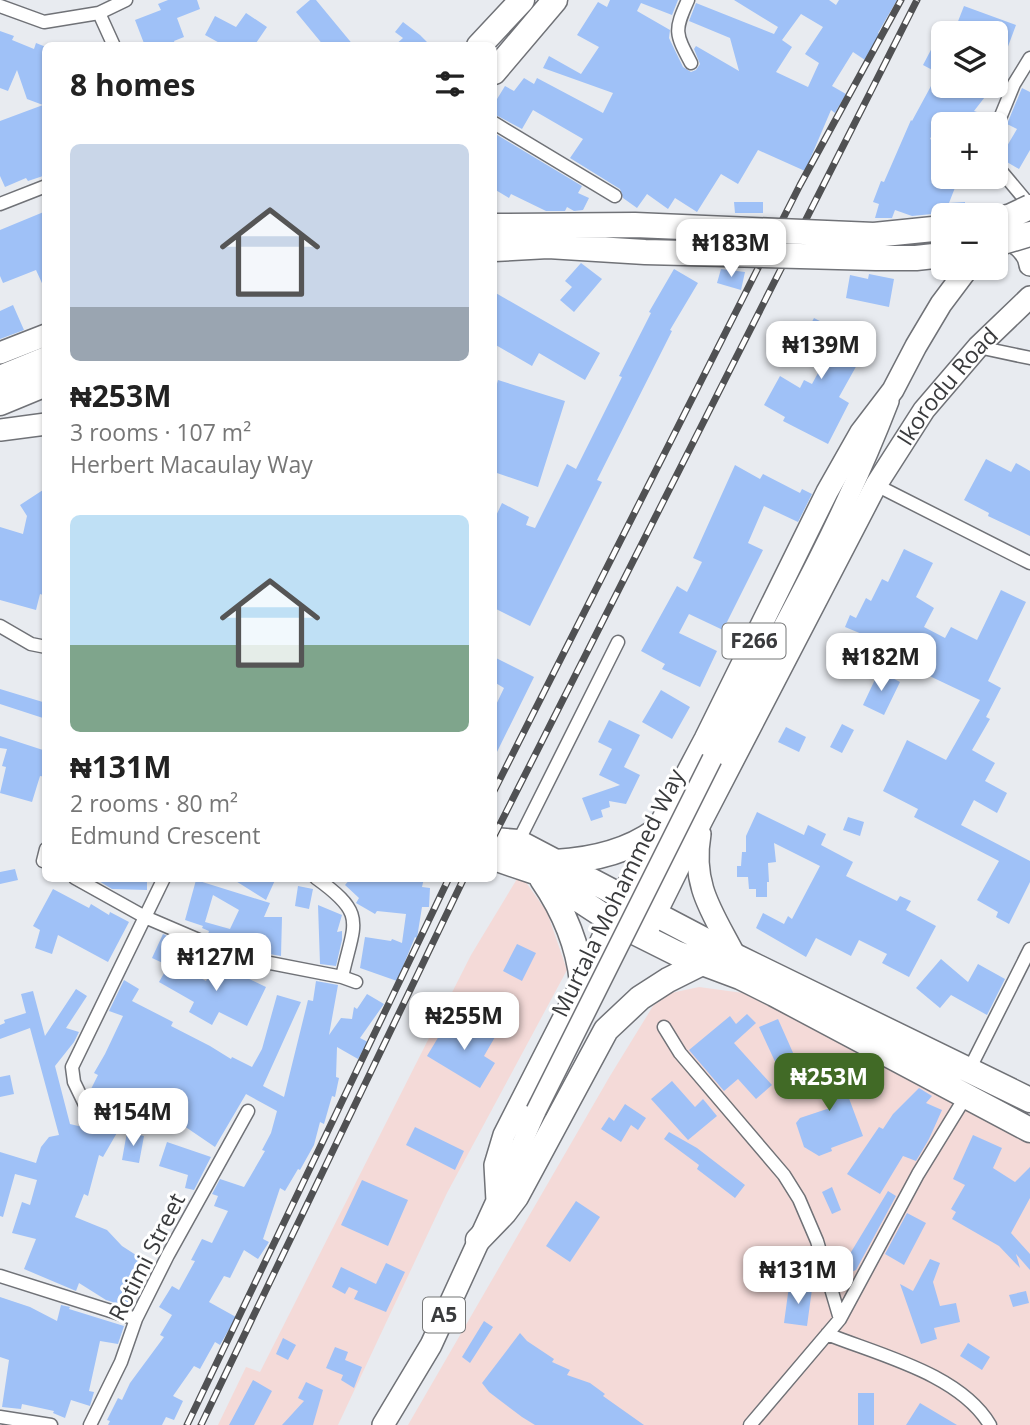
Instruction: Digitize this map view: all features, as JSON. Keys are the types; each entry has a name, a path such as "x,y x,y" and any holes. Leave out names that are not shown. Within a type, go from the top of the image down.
{"highway":[{"path":"483,42 522,0"},
{"path":"497,68 555,0"},
{"path":"1008,214 1029,203"},
{"path":"497,226 635,225 874,235 931,229"},
{"path":"1008,241 1030,235"},
{"path":"497,249 548,246 645,252 876,258 931,256"},
{"path":"0,378 42,361"},
{"path":"0,403 42,386"},
{"path":"547,867 628,847 656,831"},
{"path":"497,840 518,842 610,920 676,953 740,977 775,994 1030,1130"},
{"path":"497,859 547,867 622,896 1030,1100"},
{"path":"547,867 553,895 579,955 582,982"},
{"path":"478,1240 516,1197 606,1030 640,998 702,963"}],"main road":[{"path":"1029,203 1023,215 1026,232 1030,235"},
{"path":"1008,224 1029,203"},
{"path":"1008,238 1029,259 1030,265"},
{"name":"Ikorodu Road","path":"807,559 827,492 861,432 893,390 922,335 960,280"},
{"name":"Ikorodu Road","path":"645,937 702,820 876,485 924,410 978,347 1025,302 1030,283"},
{"path":"0,353 42,337"},
{"path":"0,430 42,425"},
{"name":"Murtala Mohammed Way","path":"497,1201 536,1111 712,759 807,559"},
{"name":"F266","path":"622,896 807,559"},
{"path":"702,820 697,848 698,874 711,915 752,959"},
{"name":"A5","path":"383,1425 431,1345 497,1201 495,1165 503,1135 582,982 622,896"}],"street":[{"path":"0,6 44,22 99,13 127,0"},
{"path":"688,0 676,29 691,63"},
{"path":"99,13 112,42"},
{"path":"1003,112 1014,84 1030,58"},
{"path":"497,125 615,196"},
{"path":"1008,179 1029,203"},
{"path":"0,204 42,188"},
{"path":"978,347 1030,358"},
{"path":"876,485 1030,563"},
{"path":"0,626 42,647"},
{"path":"518,842 618,642"},
{"path":"82,882 145,917 244,958 356,982"},
{"path":"89,1113 74,1083 72,1067 162,882"},
{"path":"322,882 341,896 352,911 354,924 342,977"},
{"path":"970,1070 1030,949"},
{"path":"664,1027 680,1053 784,1175 799,1199 817,1241 841,1319"},
{"path":"750,1425 841,1319 918,1174 966,1096"},
{"name":"Rotimi Street","path":"90,1425 121,1362 136,1319 168,1255 248,1111"},
{"path":"0,1276 136,1319"},
{"path":"827,1334 932,1376 981,1410 990,1425"},
{"path":"0,1417 51,1425"}],"shaded area":[{"path":"520,874 547,912 567,970 447,1193 338,1425 218,1425 246,1367 260,1372 471,955"},
{"path":"699,987 743,993 1030,1139 1030,1425 408,1425 653,1006 671,993"}],"building":[{"path":"168,0 197,0 200,9 177,18 184,37 174,42 143,42 135,20 161,10 158,4"},
{"path":"310,0 316,0 351,42 321,42 296,12"},
{"path":"610,0 678,0 672,15 641,3 637,11 670,30 669,38 683,67 691,72 700,64 694,49 696,46 739,71 730,38 689,21 696,3 774,34 778,27 734,0 829,0 836,5 839,0 897,0 878,33 881,35 865,60 853,52 832,86 846,94 835,113 831,110 805,171 758,150 738,184 721,174 697,212 675,198 668,209 647,194 637,208 623,198 620,189 570,158 583,139 533,110 522,129 497,116 497,99 505,86 514,91 524,78 534,84 537,78 603,113 613,93 543,68 549,56 581,74 599,47 577,35 598,2 607,7","holes":["801,14 823,27 805,54 819,63 808,87 776,72 792,47 782,40"]},
{"path":"964,6 1005,21 958,21"},
{"path":"246,13 267,27 257,42 218,42 205,35 215,16 236,27"},
{"path":"403,22 427,42 398,42 403,38 395,32"},
{"path":"1008,22 1016,25 1008,46"},
{"path":"0,31 14,36 12,40 34,49 36,43 42,45 42,105 27,99 17,70 8,91 0,88"},
{"path":"931,50 931,69 923,65"},
{"path":"931,86 931,98 984,98 974,111 977,112 931,112 931,189 954,189 949,203 931,203 931,214 912,216 895,210 892,218 875,218 879,204 873,202 881,181 884,182"},
{"path":"1022,88 1030,92 1030,150 1019,169 1008,163 1008,144 1017,129 1008,124"},
{"path":"42,105 42,176 28,181 26,178 5,187 0,176 0,121"},
{"path":"497,135 582,186 578,193 589,198 583,210 574,211 567,207 565,211 546,211 511,194 509,198 497,191"},
{"path":"734,202 763,202 763,213 735,213"},
{"path":"42,213 42,283 36,270 3,283 0,276 0,230"},
{"path":"581,263 602,279 574,312 560,300 572,287 565,281"},
{"path":"674,269 698,283 670,330 672,331 597,480 602,482 530,626 497,610 497,514 502,503 529,517 526,525 535,528 567,464 576,469 622,377 619,376 651,313 649,312"},
{"path":"721,269 745,272 741,290 717,283"},
{"path":"869,274 894,279 889,307 846,298 850,275 868,279"},
{"path":"497,294 600,353 585,380 539,353 532,366 497,346"},
{"path":"13,305 24,330 0,339 0,311"},
{"path":"814,318 841,332 846,323 872,338 839,397 849,403 828,444 783,421 785,417 764,405 780,376 800,388 804,380 812,384 824,362 798,348"},
{"path":"498,380 565,401 538,487 497,473"},
{"path":"986,459 1011,472 1016,463 1030,471 1030,536 988,516 989,513 964,500"},
{"path":"735,465 760,479 763,474 800,493 802,489 812,494 798,522 764,506 748,543 763,550 723,630 689,614 679,633 717,651 700,687 662,669 665,664 641,651 677,586 687,592 702,562 693,558"},
{"path":"42,491 42,595 40,594 36,610 0,600 0,527 23,534 27,516 20,505"},
{"path":"904,549 933,563 916,597 934,608 924,627 945,638 951,627 977,640 1001,590 1026,602 988,681 1001,688 986,717 990,719 972,750 995,763 985,781 1007,793 997,813 974,800 961,825 1030,861 1030,882 1009,924 996,917 998,912 977,900 999,861 914,817 918,809 883,791 907,740 946,760 980,700 919,671 921,667 896,654 898,649 845,627 850,615 856,618 866,598 871,601 882,579 888,582"},
{"path":"497,658 534,677 497,752 497,703 504,688 497,684"},
{"path":"879,671 900,682 884,715 863,705"},
{"path":"0,689 42,702 42,718 0,704"},
{"path":"661,690 690,707 672,739 642,722"},
{"path":"609,720 640,735 624,767 640,775 626,804 609,801 610,807 601,810 603,817 591,821 582,798 620,785 599,775 612,749 598,742"},
{"path":"842,724 854,730 842,753 830,747"},
{"path":"786,727 806,737 799,752 778,742"},
{"path":"0,736 42,750 42,776 32,802 0,793 6,767 2,766 7,749 0,748"},
{"path":"757,812 804,835 808,825 826,834 821,845 853,862 846,876 897,901 900,896 911,901 906,910 936,926 909,977 882,963 887,954 859,940 851,956 816,938 806,957 756,928 763,913 784,924 788,916 792,919 820,866 774,843 776,862 768,863 767,897 756,897 756,889 749,889 748,877 737,877 737,866 741,866 742,852 746,852 746,836"},
{"path":"848,817 864,822 860,836 843,830"},
{"path":"15,869 18,880 0,884 0,872"},
{"path":"101,882 147,882 147,890 112,889"},
{"path":"195,882 270,903 264,917 282,917 281,956 253,951 221,936 220,940 208,934 209,931 202,928 203,926 185,920","holes":["213,895 239,910 230,929 205,922"]},
{"path":"237,882 274,882 266,900"},
{"path":"348,882 423,882 422,887 430,888 429,907 422,907 417,938 415,937 397,981 360,968 365,937 392,939 402,943 406,914 377,911 375,914 356,903 359,898 345,885"},
{"path":"298,886 313,889 309,909 295,906"},
{"path":"53,889 89,908 91,904 109,915 110,912 129,922 108,962 58,935 52,954 35,948 40,930 33,926"},
{"path":"318,905 342,915 337,932 342,931 342,940 336,966 320,964"},
{"path":"163,934 176,940 165,964 152,958"},
{"path":"517,944 536,953 522,981 503,971"},
{"path":"941,959 968,982 978,964 1005,979 987,1015 951,995 940,1008 916,988"},
{"path":"171,961 206,981 216,963 266,987 247,1026 219,1012 212,1025 189,1012 194,1002 159,982"},
{"path":"124,980 139,989 132,1001 173,1022 171,1026 231,1059 232,1057 252,1067 262,1049 277,995 301,1002 263,1086 284,1097 308,1000 313,1001 316,981 338,985 329,1035 341,1018 352,1019 354,1007 357,1009 367,994 384,1004 360,1038 368,1042 358,1059 337,1047 336,1077 339,1078 335,1097 332,1096 324,1124 320,1122 314,1145 300,1170 298,1169 285,1191 280,1188 263,1239 269,1242 258,1259 244,1250 230,1278 224,1276 209,1302 236,1317 220,1345 215,1342 200,1369 194,1366 173,1396 183,1401 174,1420 166,1417 162,1425 108,1425 110,1421 107,1420 118,1398 122,1400 130,1383 164,1337 160,1335 172,1315 159,1307 172,1286 179,1290 195,1261 191,1260 202,1239 212,1243 228,1211 214,1206 218,1196 212,1194 220,1179 244,1187 265,1151 262,1150 271,1133 277,1111 246,1094 215,1147 165,1113 166,1111 146,1095 144,1099 137,1098 103,1157 99,1155 88,1196 84,1194 75,1217 107,1230 122,1246 153,1266 125,1306 106,1300 79,1283 76,1291 24,1269 36,1239 12,1233 22,1202 30,1205 37,1180 15,1174 3,1217 0,1216 0,1152 36,1163 41,1147 49,1137 59,1135 30,1028 0,1039 0,1025 5,1023 4,1020 26,1013 21,994 33,991 45,1036 76,989 87,996 66,1028 79,1032 55,1066 70,1124 99,1131 96,1095 90,1091 98,1075 94,1073 123,1016 109,1011"},
{"path":"747,1014 756,1023 734,1043 772,1085 756,1099 738,1079 724,1091 689,1050 730,1016 736,1024"},
{"path":"778,1019 802,1073 784,1081 759,1027"},
{"path":"451,1020 469,1028 472,1023 495,1037 484,1056 495,1063 480,1088 427,1056"},
{"path":"826,1054 828,1060 834,1058 863,1136 831,1148 832,1151 819,1156 804,1147 796,1123 800,1118 830,1108 817,1073 814,1074 809,1061"},
{"path":"867,1063 878,1068 873,1079 862,1074"},
{"path":"10,1075 14,1094 0,1097 0,1077"},
{"path":"672,1081 695,1107 703,1099 717,1116 688,1140 651,1099"},
{"path":"919,1088 932,1096 926,1103 942,1110 916,1161 903,1156 880,1194 847,1174 879,1127 883,1129 893,1114"},
{"path":"625,1104 646,1118 638,1130 631,1125 621,1142 601,1129 609,1117 614,1121"},
{"path":"415,1127 464,1151 455,1170 406,1145"},
{"path":"127,1132 144,1136 139,1163 122,1160"},
{"path":"669,1132 697,1148 745,1185 735,1198 697,1169 699,1165 664,1139"},
{"path":"973,1135 1002,1148 993,1168 1015,1182 1030,1167 1030,1198 1011,1233 1030,1254 1030,1270 1016,1254 1020,1268 999,1246 952,1219 956,1212 951,1209 965,1185 953,1179"},
{"path":"167,1142 211,1157 194,1190 185,1188 188,1175 159,1166"},
{"path":"362,1180 408,1200 388,1246 341,1225"},
{"path":"832,1187 841,1210 832,1214 822,1192"},
{"path":"888,1191 896,1196 856,1270 849,1273 845,1262"},
{"path":"576,1201 600,1217 570,1262 546,1246"},
{"path":"907,1213 926,1223 904,1265 885,1254"},
{"path":"811,1251 814,1268 788,1270 788,1257 798,1257 797,1252"},
{"path":"930,1259 940,1263 933,1282 940,1306 956,1303 960,1322 934,1328 937,1339 921,1344 900,1284 913,1291"},
{"path":"386,1263 405,1272 386,1312 354,1299 358,1291 349,1287 345,1294 332,1287 341,1267 376,1284"},
{"path":"789,1286 812,1289 807,1326 784,1323"},
{"path":"1026,1291 1029,1303 1013,1307 1009,1295"},
{"path":"0,1297 30,1307 57,1321 61,1305 124,1326 118,1344 100,1341 89,1391 94,1392 90,1406 71,1400 65,1418 53,1413 54,1411 22,1404 21,1409 2,1407 9,1360 0,1357"},
{"path":"484,1321 493,1327 470,1363 462,1357"},
{"path":"520,1333 527,1341 554,1359 552,1362 570,1370 567,1375 590,1383 605,1394 603,1396 644,1425 535,1425 522,1417 489,1392 482,1383"},
{"path":"283,1338 296,1345 288,1360 276,1354"},
{"path":"968,1343 990,1357 982,1370 960,1356"},
{"path":"335,1347 348,1352 345,1360 362,1367 354,1388 341,1380 343,1375 326,1368"},
{"path":"253,1380 272,1391 254,1425 229,1425"},
{"path":"306,1382 323,1390 313,1425 282,1425 304,1401 298,1398"},
{"path":"858,1393 874,1393 874,1425 858,1425"},
{"path":"920,1403 957,1425 906,1425"}],"railway":[{"path":"497,785 800,185 901,0"},
{"path":"497,830 917,0"},
{"path":"187,1425 447,882"},
{"path":"201,1425 462,882"}]}
